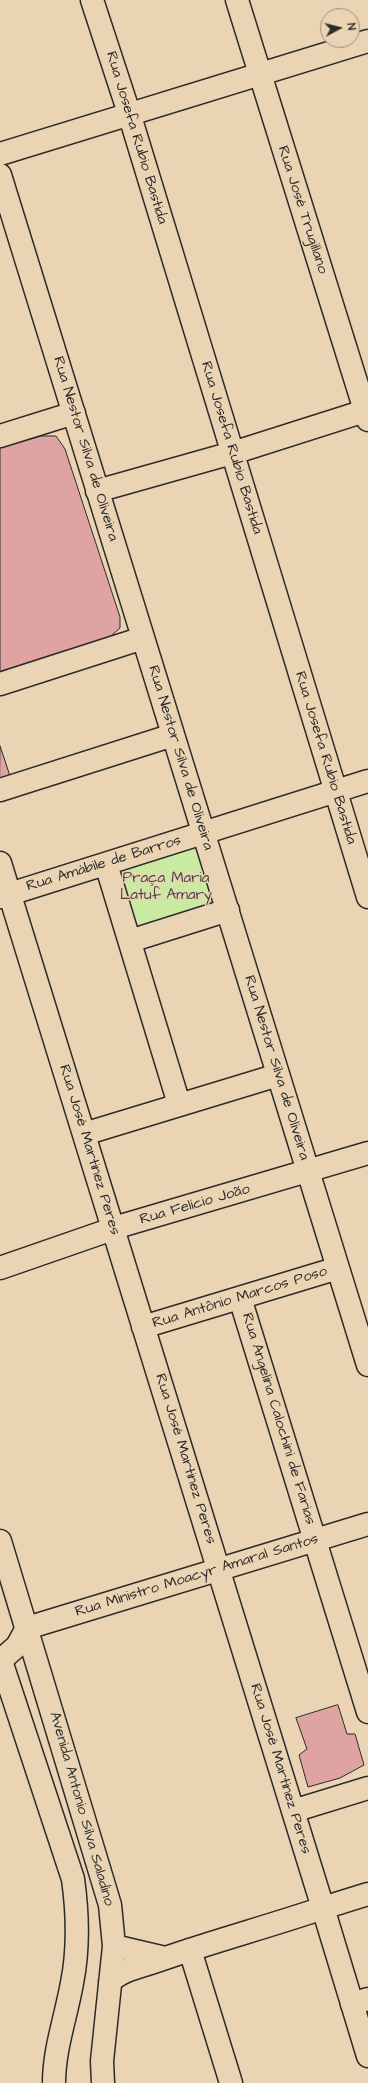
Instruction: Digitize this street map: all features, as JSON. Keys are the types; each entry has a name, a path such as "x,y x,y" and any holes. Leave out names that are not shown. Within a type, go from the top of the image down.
{"street":[{"name":"Rua Josefa Rubio Bastida","path":"92,0 129,113 368,897"},
{"name":"Rua José Trugillano","path":"237,0 367,413"},
{"path":"0,154 129,113 260,75 368,41"},
{"name":"Rua Nestor Silva de Oliveira","path":"0,175 368,1365"},
{"path":"0,436 74,413"},
{"path":"97,491 233,453 367,413"},
{"path":"0,684 143,638"},
{"path":"0,790 173,735"},
{"name":"Rua Amábile de Barros","path":"5,895 368,781"},
{"name":"Rua José Martinez Peres","path":"0,863 5,895 84,1134 323,1908 360,2002 368,2056"},
{"path":"106,864 179,1104"},
{"path":"130,941 228,910"},
{"path":"84,1134 278,1075"},
{"name":"Rua Felício João","path":"0,1268 113,1230 368,1153"},
{"name":"Rua Antônio Marcos Poso","path":"143,1327 338,1268"},
{"name":"Rua Angelina Calochini de Farias","path":"240,1298 368,1712"},
{"name":"Rua Ministro Moacyr Amaral Santos","path":"27,1628 219,1568 315,1541 368,1524"},
{"path":"0,1541 27,1628"},
{"name":"Avenida Antonio Silva Saladino","path":"27,1628 17,1646 0,1660 73,1879 77,1907 78,1945 72,1983 54,2061 54,2083"},
{"name":"Avenida Antonio Silva Saladino","path":"27,1628 110,1905 114,1946 102,2061 103,2083"},
{"path":"293,1810 368,1788"},
{"path":"110,1982 115,1977 127,1971 165,1958 368,1894"},
{"path":"114,1946 165,1958"},
{"path":"190,1950 231,2083"}],"green space":[{"name":"Praça Maria Latuf Amary","path":"192,849 199,856 212,897 208,906 142,926 134,916 127,900 122,877 123,871"}],"building":[{"path":"42,436 56,436 65,449 120,617 120,628 110,637 0,673 0,448"},
{"path":"0,746 10,776 0,779"},
{"path":"338,1705 347,1734 355,1734 364,1765 340,1778 308,1787 299,1755 307,1749 296,1718"}]}
